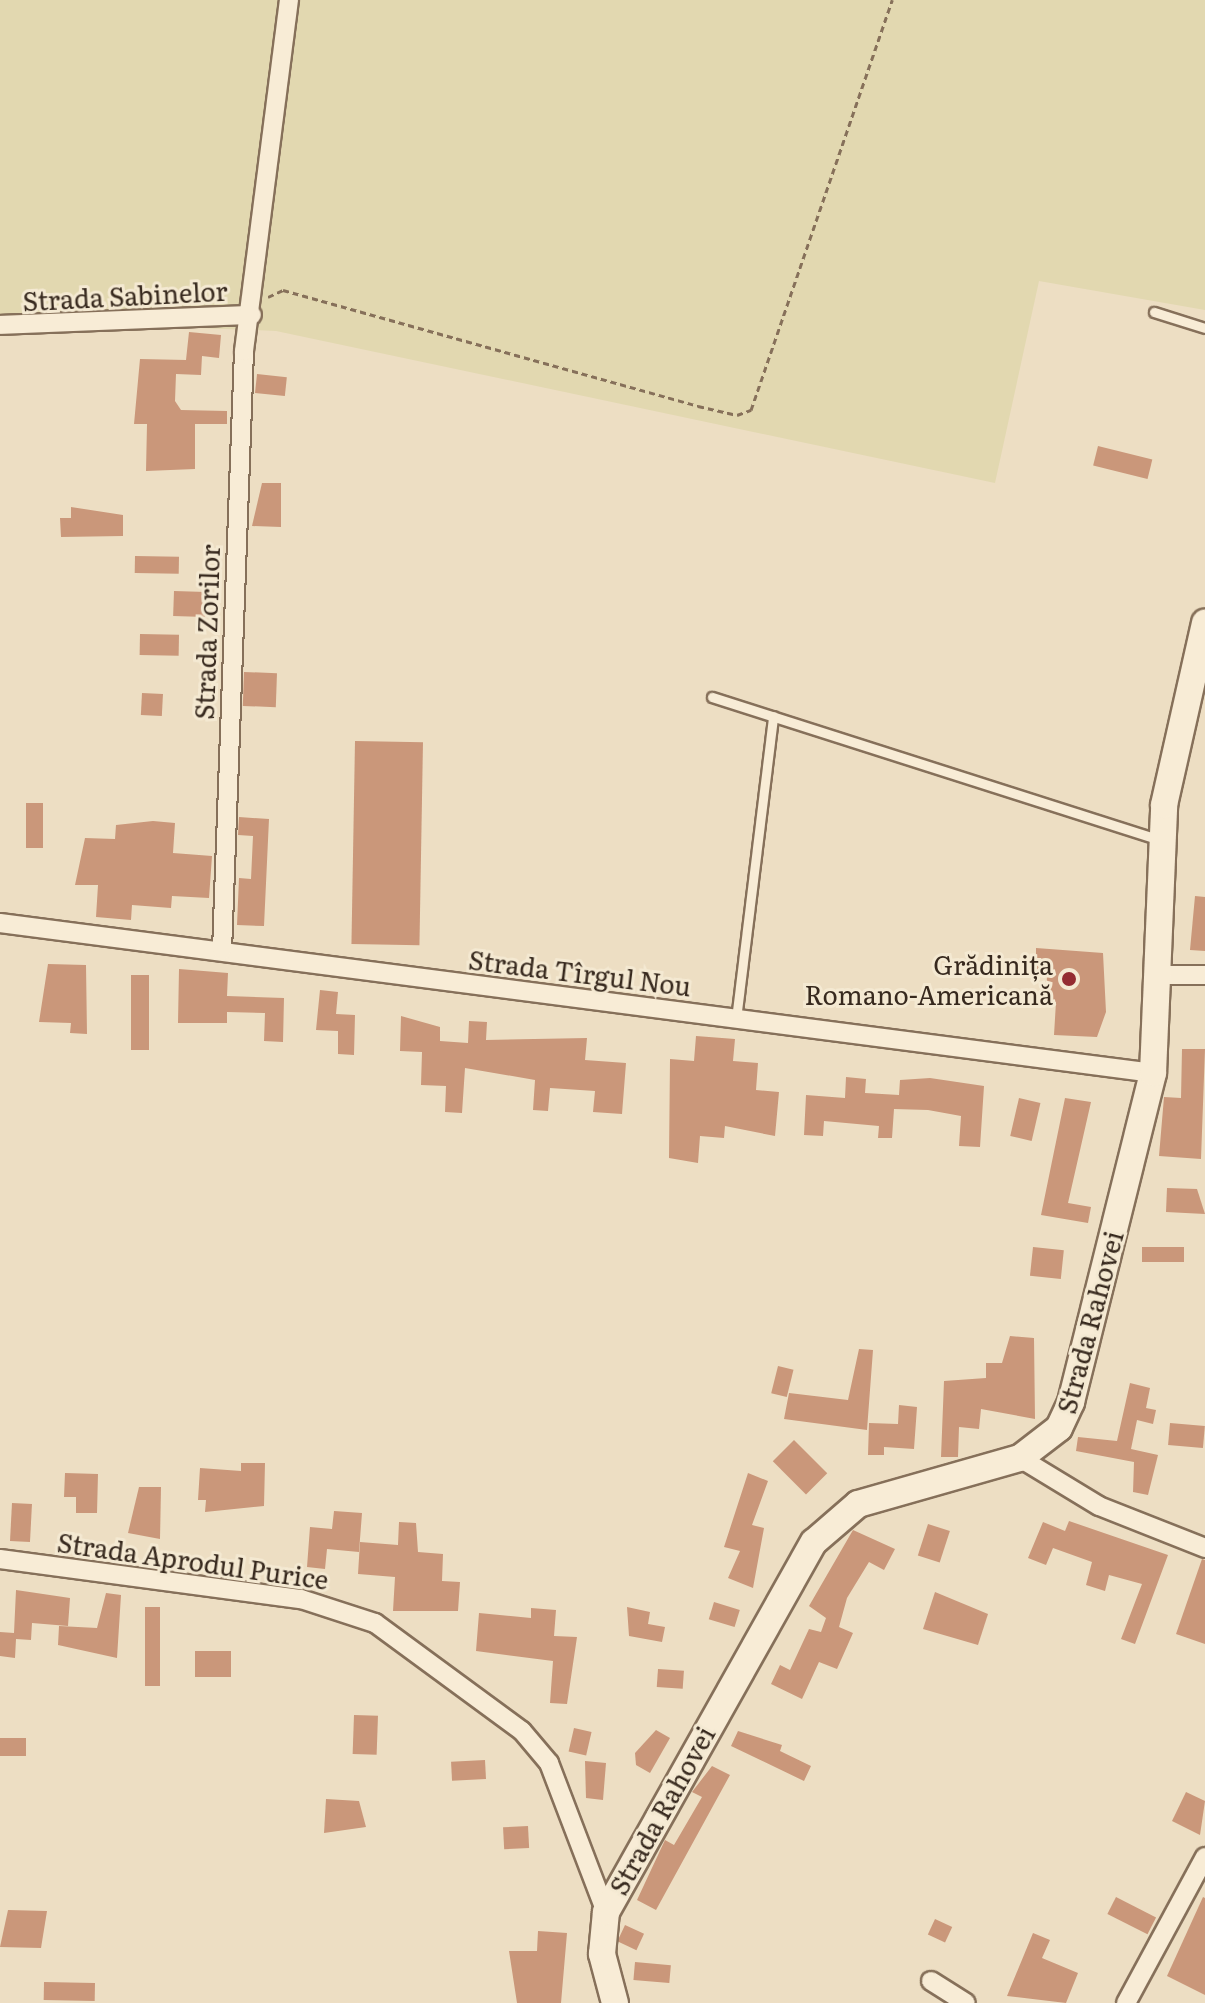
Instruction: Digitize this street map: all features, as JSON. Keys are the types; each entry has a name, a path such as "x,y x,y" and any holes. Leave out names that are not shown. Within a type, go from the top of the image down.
{"main road":[{"name":"Strada Rahovei","path":"615,2003 602,1954 606,1912 786,1584 831,1521 903,1487 1020,1458 1059,1428 1071,1402 1153,1073 1162,840 1177,729 1205,623"}],"street":[{"name":"Strada Zorilor","path":"222,951 244,351 252,315 289,0"},
{"name":"Strada Sabinelor","path":"0,325 252,315"},
{"name":"Strada Tîrgul Nou","path":"0,923 1153,1073"},
{"path":"1159,975 1205,975"},
{"path":"1020,1458 1099,1506 1205,1548"},
{"name":"Strada Aprodul Purice","path":"0,1559 301,1599 375,1623 522,1731 549,1763 606,1912"},
{"path":"1126,2003 1205,1857"},
{"path":"931,1981 966,2003"}],"lane":[{"path":"1154,312 1205,328"},
{"path":"712,697 1162,840"},
{"path":"736,1019 773,716"}],"path":[{"path":"252,315 283,290 698,406 737,415 751,410 892,0"}],"shaded area":[{"path":"0,0 1205,0 1205,310 1039,281 995,483 276,331 0,320"}],"building":[{"path":"189,332 221,335 219,358 202,356 201,375 176,374 175,401 181,410 227,411 227,424 195,424 195,469 146,471 147,424 134,424 140,359 186,360"},
{"path":"257,374 287,377 285,396 255,393"},
{"path":"1098,446 1152,460 1147,479 1093,465"},
{"path":"262,483 281,483 281,527 252,526"},
{"path":"71,507 123,515 123,536 61,537 60,518 71,518"},
{"path":"135,556 179,557 179,574 135,573"},
{"path":"174,591 206,592 205,617 173,616"},
{"path":"140,634 179,635 179,656 140,655"},
{"path":"244,672 277,673 276,707 243,706"},
{"path":"142,693 163,694 162,716 141,715"},
{"path":"355,741 423,742 419,945 351,944"},
{"path":"26,803 43,803 43,848 26,848"},
{"path":"239,817 269,819 264,926 237,925 239,878 251,879 253,836 238,835"},
{"path":"153,821 175,823 173,853 212,856 209,898 172,896 171,908 132,905 131,920 96,917 98,885 75,885 85,838 115,839 116,825"},
{"path":"1195,896 1205,897 1205,951 1190,950"},
{"name":"Grădinița Romano-Americană","path":"1036,948 1103,953 1106,1012 1097,1037 1054,1035 1056,1002 1046,1001 1047,975 1036,974"},
{"path":"48,964 86,965 87,1034 70,1033 71,1023 39,1022"},
{"path":"179,969 228,973 227,996 284,998 283,1042 264,1041 265,1013 227,1012 227,1023 178,1023"},
{"path":"131,975 149,975 149,1050 131,1050"},
{"path":"320,990 338,992 336,1014 355,1015 354,1055 338,1054 338,1031 316,1030"},
{"path":"401,1016 440,1027 440,1041 468,1043 469,1021 487,1022 486,1040 587,1038 585,1060 626,1063 622,1114 593,1112 595,1091 550,1088 548,1111 533,1110 535,1080 465,1068 462,1113 445,1112 446,1086 421,1085 422,1052 400,1051"},
{"path":"696,1036 735,1039 733,1061 758,1063 756,1090 779,1092 775,1136 725,1126 724,1138 700,1136 698,1163 669,1158 670,1059 694,1061"},
{"path":"1182,1049 1205,1049 1201,1159 1159,1156 1164,1097 1181,1098"},
{"path":"846,1077 866,1079 865,1093 899,1095 900,1080 930,1078 984,1086 980,1147 959,1146 961,1116 928,1110 894,1109 892,1138 878,1138 879,1126 824,1121 823,1136 804,1135 806,1095 845,1098"},
{"path":"1019,1098 1040,1103 1032,1141 1010,1136"},
{"path":"1065,1098 1091,1102 1068,1203 1091,1207 1088,1223 1041,1215"},
{"path":"1167,1188 1197,1189 1205,1214 1166,1212"},
{"path":"1033,1247 1064,1250 1061,1279 1030,1276"},
{"path":"1142,1247 1184,1247 1184,1262 1142,1262"},
{"path":"1010,1336 1034,1338 1035,1419 981,1409 979,1429 959,1427 958,1457 941,1457 944,1381 986,1378 986,1363 1002,1363"},
{"path":"859,1349 873,1350 867,1430 784,1419 789,1393 848,1400"},
{"path":"778,1366 794,1370 787,1397 771,1393"},
{"path":"1130,1383 1150,1388 1146,1408 1156,1410 1153,1424 1137,1420 1131,1449 1158,1455 1148,1495 1133,1492 1134,1462 1076,1451 1078,1437 1117,1441"},
{"path":"899,1405 917,1407 914,1449 884,1447 884,1455 868,1455 869,1423 898,1424"},
{"path":"1170,1423 1205,1426 1203,1448 1168,1445"},
{"path":"794,1440 827,1473 806,1494 773,1461"},
{"path":"241,1463 265,1463 264,1506 205,1512 206,1500 198,1500 200,1468 241,1471"},
{"path":"65,1473 98,1474 97,1513 76,1513 76,1497 64,1497"},
{"path":"748,1473 768,1481 752,1525 764,1528 753,1588 728,1578 740,1551 724,1547"},
{"path":"139,1487 161,1487 160,1539 128,1533"},
{"path":"12,1503 32,1504 30,1542 10,1541"},
{"path":"334,1511 362,1513 359,1552 327,1549 325,1569 307,1567 310,1527 332,1529"},
{"path":"1069,1521 1168,1555 1135,1644 1121,1639 1142,1584 1109,1575 1105,1591 1086,1585 1092,1562 1053,1548 1046,1565 1028,1558 1043,1522 1065,1531"},
{"path":"399,1522 416,1523 418,1552 443,1554 442,1581 460,1582 458,1611 393,1611 395,1577 358,1574 360,1542 398,1545"},
{"path":"928,1524 950,1531 940,1562 918,1555"},
{"path":"853,1530 895,1549 884,1570 869,1562 847,1598 839,1627 853,1633 837,1669 819,1662 802,1699 771,1684 780,1665 790,1670 809,1629 821,1632 826,1618 809,1606"},
{"path":"1202,1559 1205,1560 1205,1644 1176,1634"},
{"path":"16,1590 70,1598 68,1626 32,1623 31,1640 16,1639 15,1658 0,1656 0,1632 14,1633"},
{"path":"935,1592 988,1614 978,1645 923,1629"},
{"path":"106,1593 121,1595 117,1658 58,1645 59,1626 97,1628"},
{"path":"714,1602 740,1610 735,1627 709,1619"},
{"path":"145,1607 160,1607 160,1686 145,1686"},
{"path":"627,1607 650,1612 648,1624 665,1627 662,1642 629,1636"},
{"path":"531,1608 556,1610 554,1636 577,1637 567,1704 550,1703 553,1661 476,1651 479,1613 531,1618"},
{"path":"195,1651 231,1651 231,1677 195,1677"},
{"path":"658,1669 684,1671 683,1689 657,1687"},
{"path":"354,1715 378,1716 377,1755 353,1754"},
{"path":"574,1728 592,1732 586,1755 569,1751"},
{"path":"656,1730 670,1738 650,1773 636,1765 635,1753"},
{"path":"738,1731 782,1745 780,1751 811,1766 804,1781 731,1746"},
{"path":"0,1738 26,1738 26,1756 0,1756"},
{"path":"485,1760 486,1779 452,1781 451,1762"},
{"path":"585,1761 606,1763 603,1800 586,1798"},
{"path":"712,1766 730,1775 656,1910 637,1900 665,1840 674,1845 702,1797 692,1792"},
{"path":"1186,1792 1205,1801 1200,1835 1172,1821"},
{"path":"326,1799 359,1801 366,1827 324,1833"},
{"path":"528,1826 529,1848 504,1849 503,1827"},
{"path":"1116,1897 1156,1917 1147,1934 1107,1914"},
{"path":"1205,1898 1205,1995 1167,1976"},
{"path":"8,1910 47,1911 41,1948 0,1947"},
{"path":"935,1919 952,1927 945,1942 928,1934"},
{"path":"625,1925 644,1934 636,1950 617,1941"},
{"path":"538,1931 567,1933 561,2003 517,2003 509,1951 537,1951"},
{"path":"1033,1933 1050,1940 1042,1958 1078,1973 1066,2003 1007,1996"},
{"path":"635,1962 671,1965 669,1983 633,1980"},
{"path":"44,1982 95,1983 95,2001 44,2000"}],"place":[{"name":"Grădinița Romano-Americană","path":"1069,979"}]}
